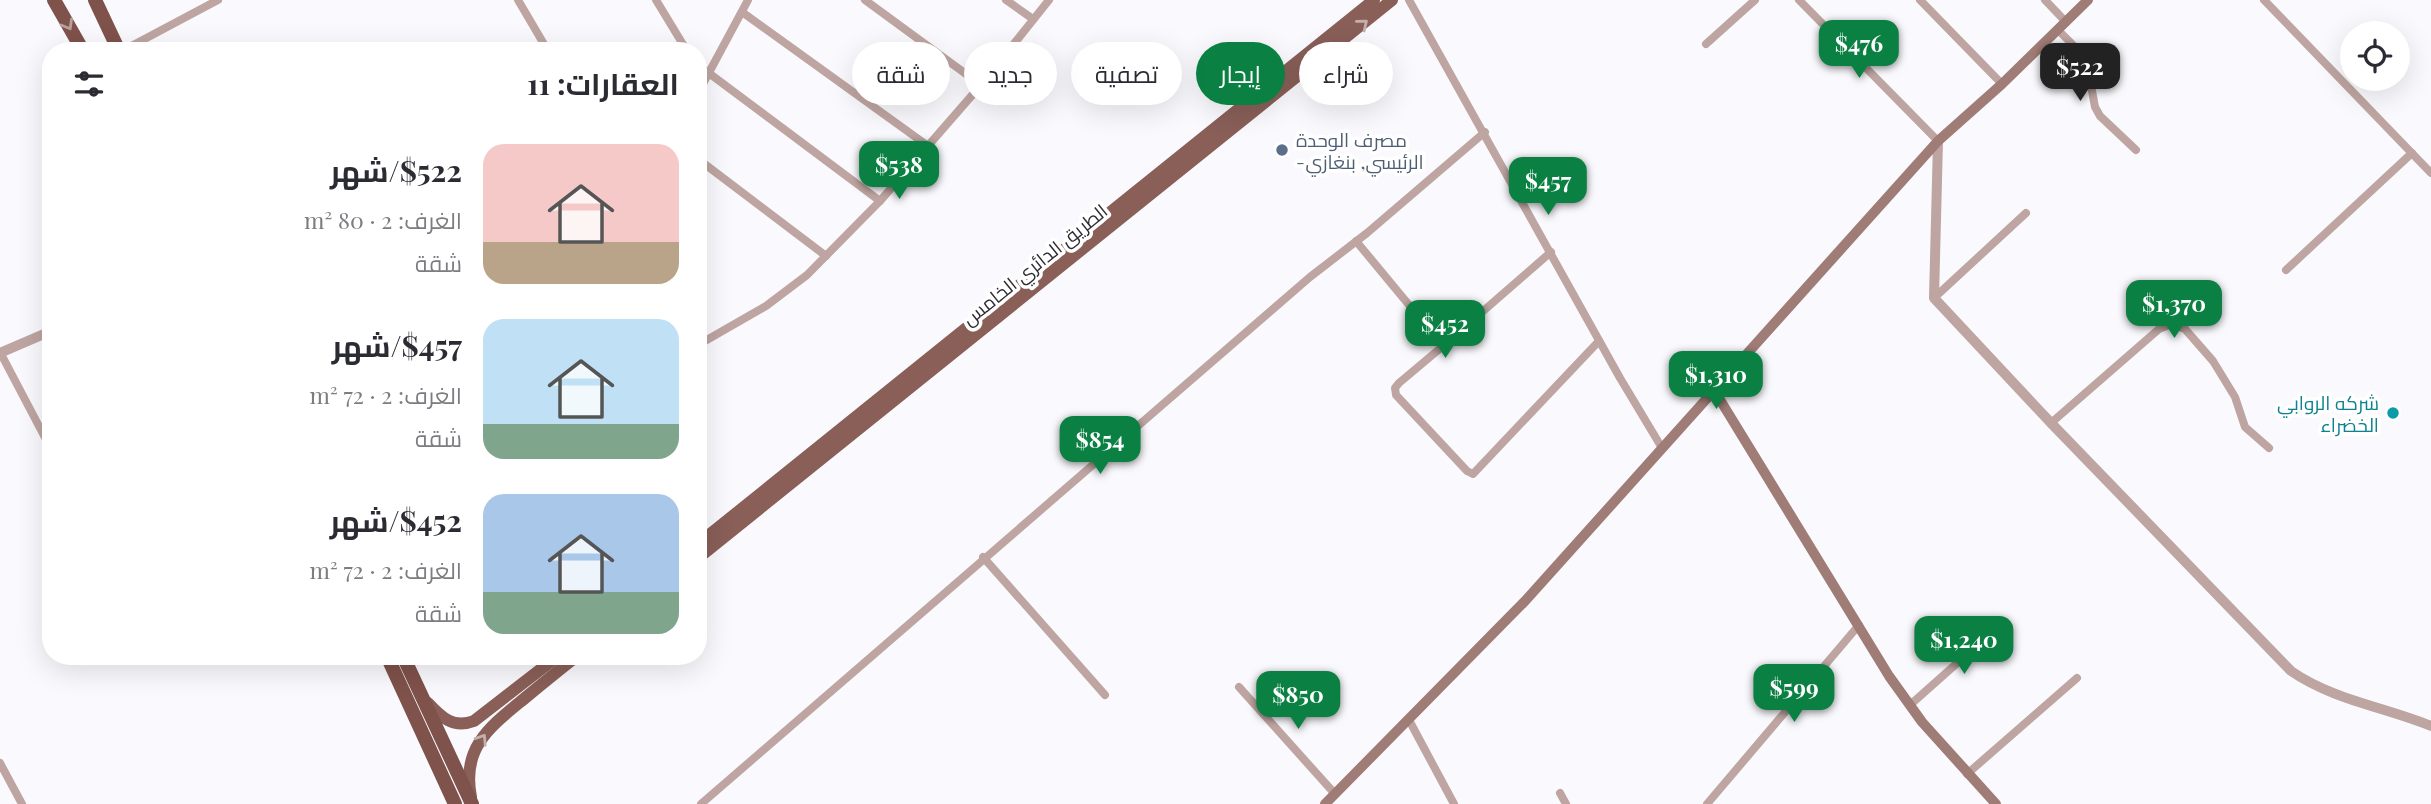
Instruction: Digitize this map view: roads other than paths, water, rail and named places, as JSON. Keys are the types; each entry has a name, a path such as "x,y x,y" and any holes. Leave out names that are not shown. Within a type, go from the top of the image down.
{"highway":[{"path":"54,0 78,42"},
{"path":"95,0 116,42"},
{"path":"391,665 455,804"},
{"path":"407,665 472,804"}],"main road":[{"name":"الطريق الدائري الخامس","path":"707,550 831,444 1374,0"},
{"name":"الطريق الدائري الخامس","path":"707,537 831,444 1392,0"},
{"path":"1325,804 1527,600 1938,141 2002,85 2088,0"},
{"path":"1714,390 1859,625 1877,659 1910,705 1967,774 1996,804"},
{"path":"420,693 442,718 457,724 468,723 481,718 547,665"},
{"path":"472,804 470,770 475,750 485,733 566,665"}],"street":[{"path":"138,42 218,0"},
{"path":"518,0 543,42"},
{"path":"656,0 682,42"},
{"path":"707,79 748,0"},
{"path":"865,0 964,73"},
{"path":"1006,0 1033,19"},
{"path":"1015,42 1049,0"},
{"path":"1409,0 1485,132 1599,341 1662,448"},
{"path":"1706,44 1755,0"},
{"path":"1799,0 1938,141 1934,298 2291,671 2332,693 2431,726"},
{"path":"1920,0 2002,85"},
{"path":"2045,0 2086,58 2095,107 2100,116 2136,149"},
{"path":"2264,0 2431,173"},
{"path":"741,12 928,146"},
{"path":"707,72 880,201"},
{"path":"707,340 766,306 807,275 880,201 964,105"},
{"path":"701,804 1300,286 1485,132"},
{"path":"2286,270 2412,153"},
{"path":"707,166 826,256"},
{"path":"1934,298 2026,213"},
{"path":"1356,241 1443,346"},
{"path":"1551,252 1399,383 1395,388 1396,395 1467,471 1473,474 1599,341"},
{"path":"2051,423 2159,329 2171,324 2185,329 2213,361 2235,397 2245,427 2269,448"},
{"path":"42,335 0,353 42,432"},
{"path":"983,558 1105,695"},
{"path":"1707,804 1859,625"},
{"path":"1910,705 2000,625"},
{"path":"1967,774 2077,678"},
{"path":"1240,687 1335,794"},
{"path":"1409,720 1454,804"},
{"path":"0,763 21,804"},
{"path":"1560,793 1566,804"}],"place":[{"name":"مصرف الوحدة -الرئيسي, بنغازي","path":"1282,150"},
{"name":"شركه الروابي الخضراء","path":"2393,413"}]}
